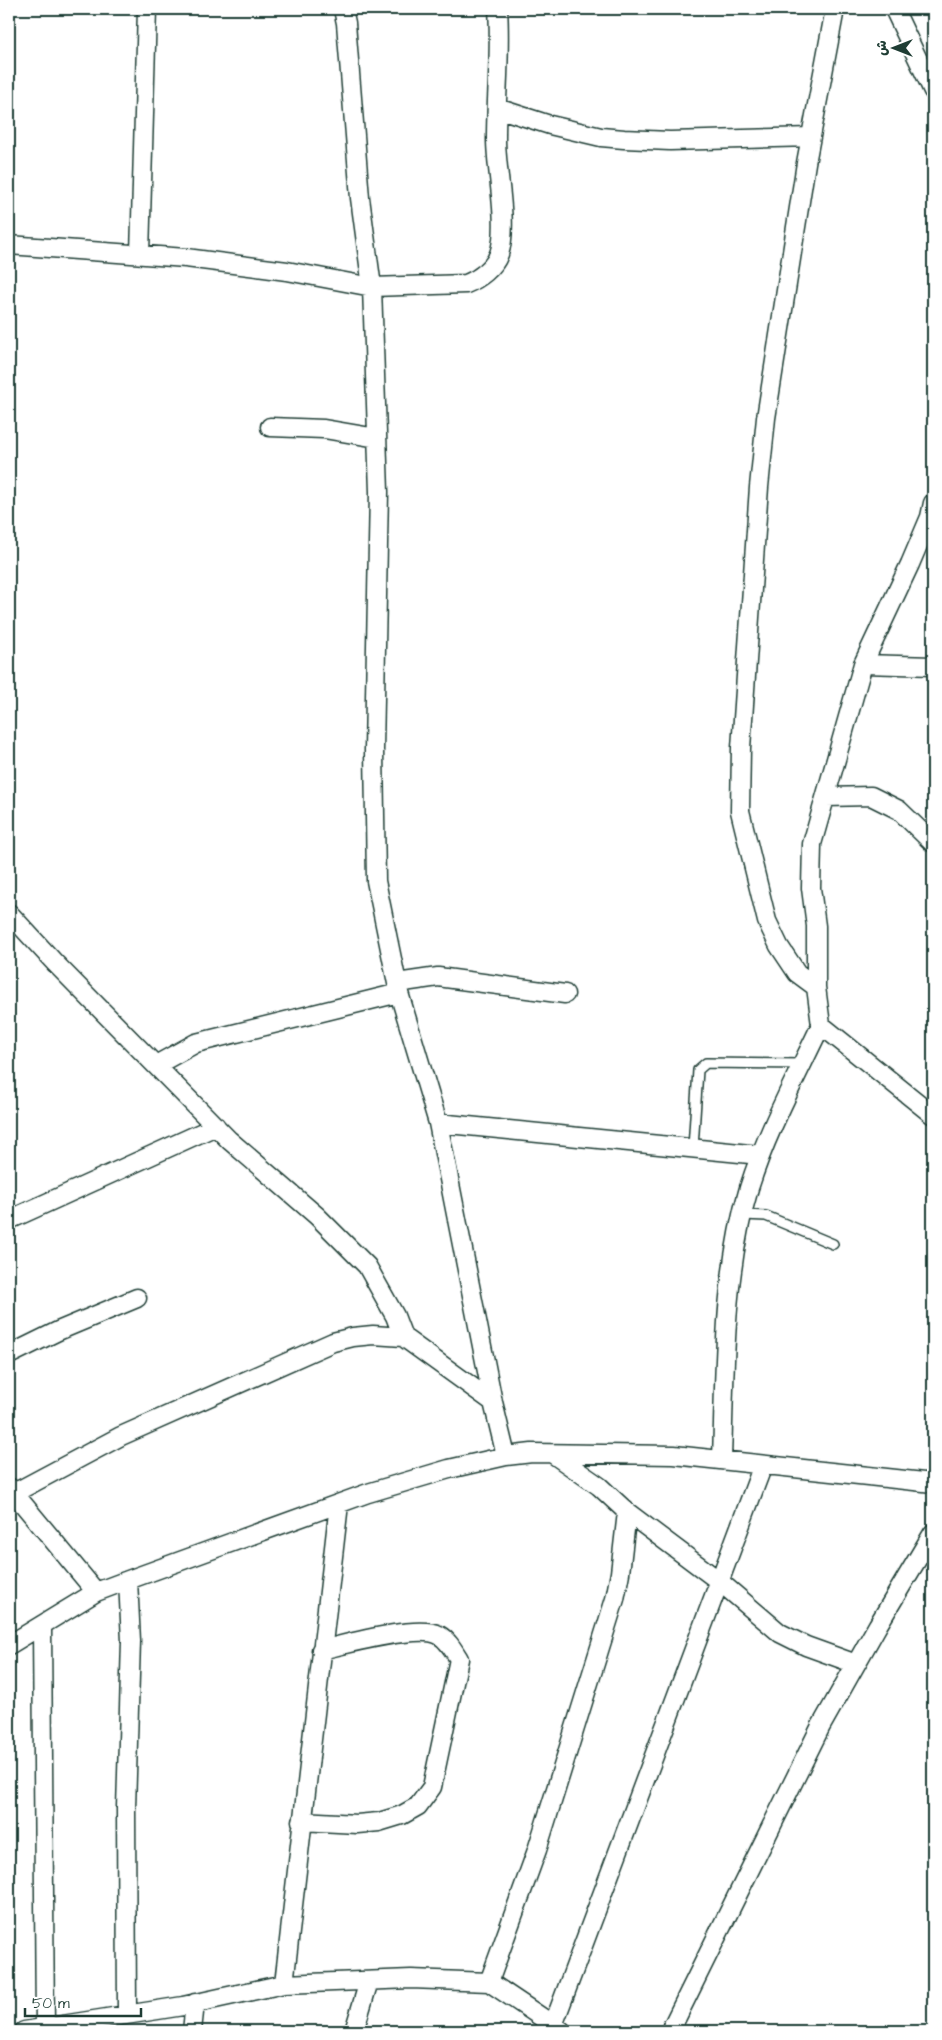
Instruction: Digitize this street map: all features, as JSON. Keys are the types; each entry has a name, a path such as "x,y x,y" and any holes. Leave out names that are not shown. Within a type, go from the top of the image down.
{"street":[{"path":"140,254 147,9"},
{"path":"343,9 346,23 360,198 372,287 379,492 374,750 376,881 398,988 438,1123 493,1402 506,1456"},
{"path":"9,245 140,254 288,271 372,287 466,284 478,280 498,256 501,243 502,220 496,141 498,9"},
{"path":"816,987 797,972 780,946 767,920 740,812 741,748 766,418 811,137 834,9"},
{"path":"894,9 927,66 933,91"},
{"path":"497,108 550,125 601,137 670,141 811,137"},
{"path":"270,427 324,429 377,438"},
{"path":"722,1459 726,1328 735,1254 743,1215 760,1155 821,1025 816,987 816,926 811,888 812,844 863,664 910,564 930,517 933,504"},
{"path":"863,664 933,666"},
{"path":"826,798 871,796 899,810 933,843"},
{"path":"9,913 55,963 216,1126 317,1216 367,1266 395,1316 403,1337"},
{"path":"156,1065 196,1043 438,977 565,994"},
{"path":"821,1025 933,1115"},
{"path":"438,1123 760,1155"},
{"path":"9,1220 216,1126"},
{"path":"9,1355 58,1331 137,1298"},
{"path":"96,1592 11,1490 121,1436 333,1342 353,1337 373,1335 403,1337 493,1402"},
{"path":"553,1454 599,1486 627,1512 719,1582 780,1633 806,1646 856,1664"},
{"path":"9,1645 96,1592 405,1481 506,1456 553,1454 674,1455 933,1483"},
{"path":"24,2031 195,2003 284,1984 412,1979 489,1982 556,2029 763,1464"},
{"path":"284,1984 301,1821 339,1504"},
{"path":"489,1982 537,1850 615,1598 627,1512"},
{"path":"670,2031 821,1726 933,1533"},
{"path":"127,2014 126,1808 131,1641 128,1580"},
{"path":"42,1626 44,2029"},
{"path":"301,1821 357,1824 379,1822 402,1815 418,1806 432,1787 459,1659 450,1645 440,1636 427,1630 321,1650"},
{"path":"354,2031 369,1981"},
{"path":"192,2031 195,2003"}],"lane":[{"path":"694,1148 698,1070 706,1063 803,1064"},
{"path":"743,1215 766,1216 833,1244"}]}
